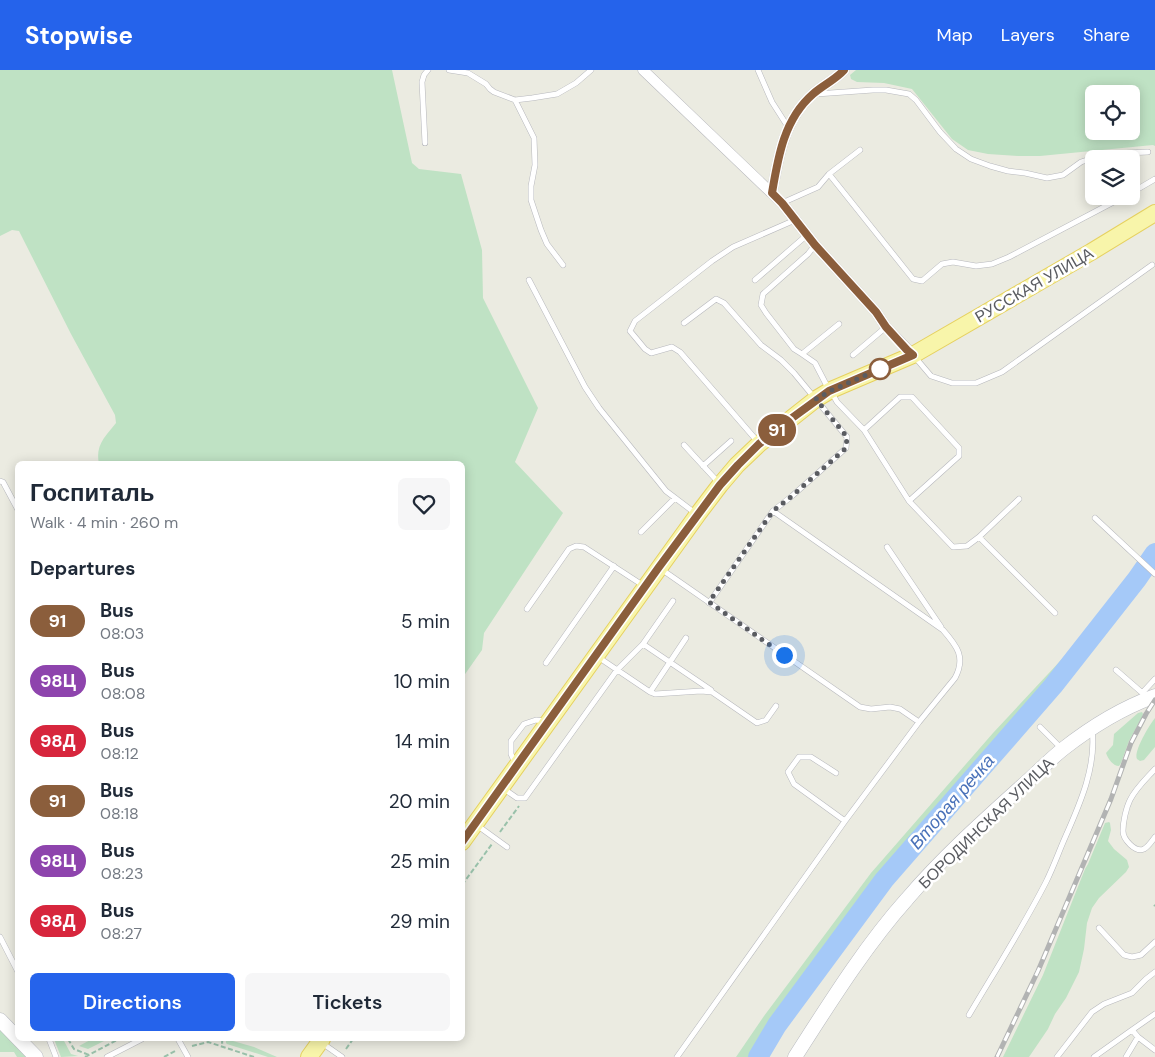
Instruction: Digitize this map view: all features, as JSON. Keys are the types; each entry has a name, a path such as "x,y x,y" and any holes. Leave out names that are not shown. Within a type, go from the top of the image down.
{"main road":[{"name":"РУССКАЯ УЛИЦА","path":"465,838 698,514 720,485 759,444 826,393 913,355 1153,216"},
{"name":"БОРОДИНСКАЯ УЛИЦА","path":"795,1057 863,954 906,899 943,860 975,828 1062,750 1120,711 1149,695"},
{"path":"0,1020 15,1035"},
{"path":"20,1041 36,1057"},
{"path":"309,1057 320,1041"}],"street":[{"path":"643,70 782,203 815,245 876,312 886,327 913,355"},
{"path":"772,193 777,164 788,127 797,112 812,94 844,70"}],"lane":[{"path":"425,143 422,82 428,70"},
{"path":"449,70 468,73 486,84 494,92 515,100 556,94 576,83 591,70"},
{"path":"758,70 772,102 788,127"},
{"path":"812,94 886,90 909,94 956,149 971,159 1008,171 1047,178 1063,175 1081,162 1105,154 1148,152"},
{"path":"515,100 534,138 535,165 531,186 531,200 540,230 547,244 563,265"},
{"path":"782,203 818,187 829,174 860,150"},
{"path":"829,174 913,279 922,281 942,264 954,262 976,266 992,264 1108,205"},
{"path":"1140,188 1155,179"},
{"path":"759,444 680,352 672,347 651,353 645,349 630,331 635,321 712,261 733,248 795,220"},
{"path":"754,280 807,235"},
{"path":"709,602 773,511 846,448 847,437 826,393 815,363 794,349 761,305 763,294 808,254 815,245"},
{"path":"913,355 931,376 952,383 976,383 1002,372 1152,265"},
{"path":"529,280 599,408 666,491 698,514"},
{"path":"684,323 716,299 724,303 761,345 781,360 794,373 837,402 864,430 909,501 953,547 967,546 1019,499"},
{"path":"802,354 839,324"},
{"path":"853,355 886,327"},
{"path":"864,430 900,398 912,397 959,448 959,456 909,501"},
{"path":"703,466 731,441"},
{"path":"684,445 720,485"},
{"path":"0,481 3,482 15,504"},
{"path":"641,532 675,498"},
{"path":"773,511 943,630"},
{"path":"1095,518 1155,574"},
{"path":"979,536 1055,613"},
{"path":"527,609 569,549 576,546 584,547 645,586"},
{"path":"677,1057 845,822 959,670 960,662 956,646 886,547"},
{"path":"546,663 614,566"},
{"path":"659,567 860,707 871,709 890,707 900,710 919,722"},
{"path":"501,788 517,798 525,798 617,670 643,644 673,601"},
{"path":"650,692 686,638"},
{"path":"643,644 757,723 766,720 776,706"},
{"path":"596,656 655,694 712,692"},
{"path":"1116,670 1149,695 1155,679"},
{"path":"1040,727 1062,750"},
{"path":"969,1015 1047,880 1084,792 1092,756 1092,729"},
{"path":"836,773 811,757 799,757 788,772 794,784 845,822"},
{"path":"1155,769 1130,800 1123,831 1124,837 1128,842 1140,849 1146,848 1155,837"},
{"path":"475,824 507,847"},
{"path":"1099,928 1124,955 1132,957 1141,955 1155,942"},
{"path":"0,937 15,966"},
{"path":"1057,1057 1092,1012 1104,1004 1132,993 1146,978 1155,972"},
{"path":"1094,1057 1155,1014"},
{"path":"1132,1030 1155,1050"},
{"path":"1126,1057 1138,1037"},
{"path":"50,1041 56,1057"},
{"path":"107,1057 138,1041"},
{"path":"179,1041 188,1057"},
{"path":"322,1041 341,1057"}],"path":[{"path":"69,1041 74,1049 89,1055"},
{"path":"85,1057 115,1041"},
{"path":"222,1041 223,1047"},
{"path":"341,1057 352,1041"},
{"path":"164,1057 183,1048 208,1042 254,1057"}],"green space":[{"path":"0,70 392,70 412,163 419,169 461,174 482,250 483,298 538,408 515,462 563,513 484,633 482,650 465,674 465,461 99,461 100,446 116,423 115,415 71,334 19,231 12,230 0,236"},
{"path":"856,70 1155,70 1155,146 1085,150 1085,152 1040,156 988,154 968,150 952,139 912,89 884,83 857,82 851,79 850,75"},
{"path":"1076,644 1077,650 880,873 771,1023 750,1057 736,1057 764,1016 871,873 993,733"},
{"path":"1142,712 1142,717 1129,741 1121,763 1119,766 1115,765 1109,760 1106,753 1113,745 1114,734 1138,713"},
{"path":"1155,718 1155,747 1144,760 1140,761 1137,759 1137,750"},
{"path":"1109,822 1111,830 1108,841 1127,860 1129,867 1099,898 1092,908 1087,923 1079,972 1048,1029 1029,1057 1003,1057 1043,975 1105,823"},
{"path":"0,1030 26,1057 17,1057 14,1052 0,1052"},
{"path":"55,1041 64,1041 71,1054 78,1056 61,1057"},
{"path":"88,1041 104,1041 88,1049 79,1046"},
{"path":"226,1041 233,1041 254,1047 277,1057 268,1057 226,1043"}],"waterway":[{"name":"Вторая речка","path":"758,1057 777,1025 884,880 1053,686 1137,579 1155,553"}],"railway":[{"path":"997,1057 1038,971 1111,799 1131,743 1155,700"}],"bus line":[{"name":"91","path":"465,838 659,567 720,485 738,465 759,444 816,399 829,391 913,355 886,327 876,312 815,245 772,193 777,164 788,127 797,112 812,94 844,70"}],"route":[{"path":"784,655 709,602 773,511 846,448 847,437 816,399 880,369"}]}
